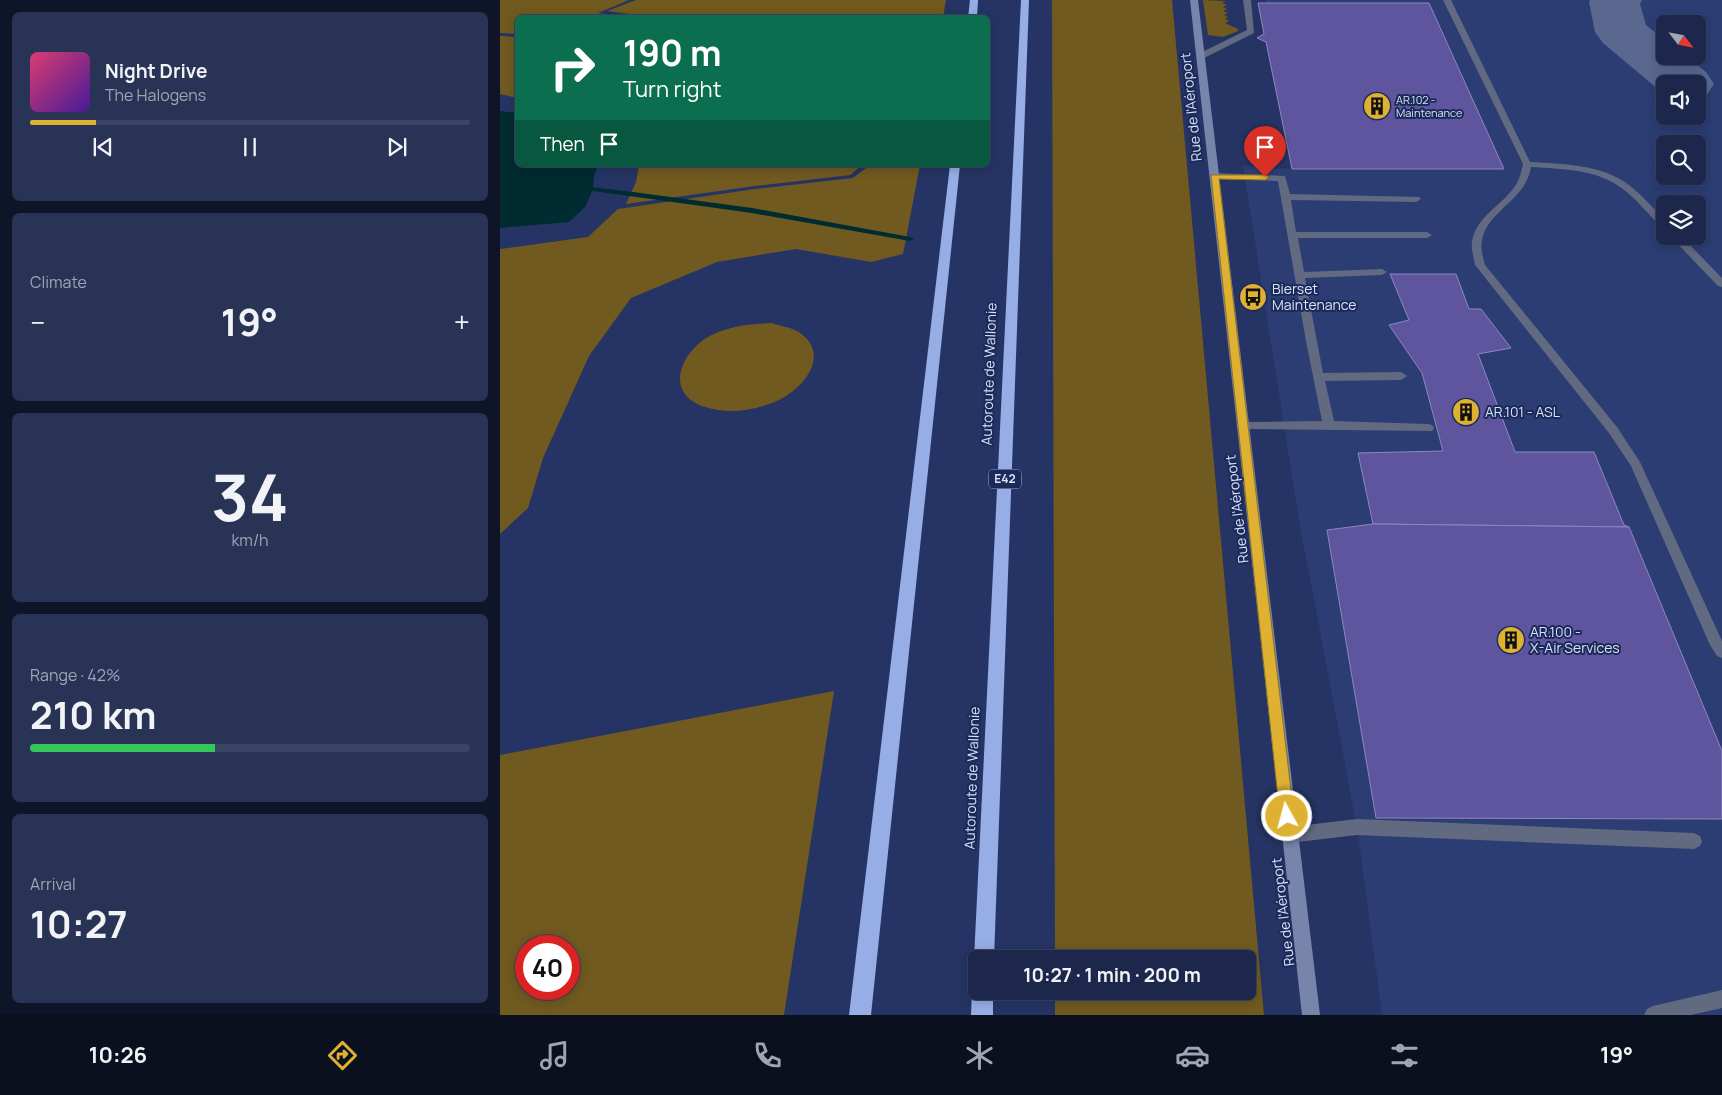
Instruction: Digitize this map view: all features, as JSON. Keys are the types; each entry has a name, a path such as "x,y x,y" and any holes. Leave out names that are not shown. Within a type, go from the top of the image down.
{"highway":[{"path":"972,15 974,0"},
{"name":"Autoroute de Wallonie","path":"984,950 1025,0"},
{"path":"860,1015 955,167"},
{"path":"982,1015 983,1000"}],"street":[{"name":"Rue de l'Aéroport","path":"1194,0 1311,1015"}],"lane":[{"path":"1201,56 1251,31 1247,0"},
{"path":"1447,0 1527,164 1527,176 1522,186 1487,219 1476,240 1480,265 1613,430 1636,465 1717,645 1722,652"},
{"path":"1527,164 1587,170 1617,181 1629,190 1656,217"},
{"path":"1214,176 1282,178 1329,425"},
{"path":"1286,198 1416,199"},
{"path":"1292,235 1427,235"},
{"path":"1684,245 1722,284"},
{"path":"1300,275 1382,272"},
{"path":"1319,377 1401,376"},
{"path":"1242,426 1329,425 1428,428"},
{"path":"1289,835 1356,827 1694,842"},
{"path":"1653,1015 1722,999"}],"shaded area":[{"path":"500,0 629,0 598,13 617,15 515,15 515,34 500,33"},
{"path":"636,0 946,0 944,15 636,15 607,11"},
{"path":"1052,0 1172,0 1264,1015 1055,1015 1055,1000 1256,1000 1256,950 1055,950"},
{"path":"1203,0 1226,1 1222,3 1227,5 1223,7 1227,9 1223,11 1228,13 1224,15 1228,17 1225,19 1229,21 1225,23 1238,29 1238,31 1223,37 1208,35"},
{"path":"1266,0 1722,0 1722,1015 1382,1015 1357,827 1300,526 1243,166 1292,169 1266,42 1257,38 1264,34 1258,3 1266,3"},
{"path":"500,36 515,37 515,98 500,94"},
{"path":"500,111 515,113 515,167 597,167 593,189 585,207 569,222 500,228"},
{"path":"639,167 860,167 850,175 626,204 636,182"},
{"path":"867,167 920,167 903,254 871,262 796,249 717,262 631,298 589,356 543,458 528,508 500,534 500,249 588,237 618,209 755,189 853,178"},
{"path":"772,323 797,331 808,340 813,351 810,372 793,391 783,398 764,406 730,411 705,407 692,401 684,393 680,374 683,364 706,338 730,328"},
{"path":"834,691 784,1015 500,1015 500,755"}],"building":[{"name":"AR.102 - Maintenance","path":"1258,3 1429,3 1504,169 1292,169 1266,42 1257,38 1264,34"},
{"name":"AR.101 - ASL","path":"1390,274 1456,274 1469,309 1481,309 1511,348 1478,354 1515,452 1594,452 1624,525 1629,527 1373,524 1358,453 1443,451 1422,373 1389,325 1409,320"},
{"name":"AR.100 - X-Air Services","path":"1373,524 1629,527 1722,751 1722,819 1376,818 1327,530"}],"waterway":[{"path":"593,189 752,211 910,239"}],"taxiway":[{"path":"1617,0 1614,2 1622,32 1675,75"}],"place":[{"name":"AR.102 - Maintenance","path":"1377,106"},
{"name":"Bierset Maintenance","path":"1253,297"},
{"name":"AR.101 - ASL","path":"1466,412"},
{"name":"AR.100 - X-Air Services","path":"1511,640"}],"route":[{"path":"1265,177 1214,176 1287,816"}]}
